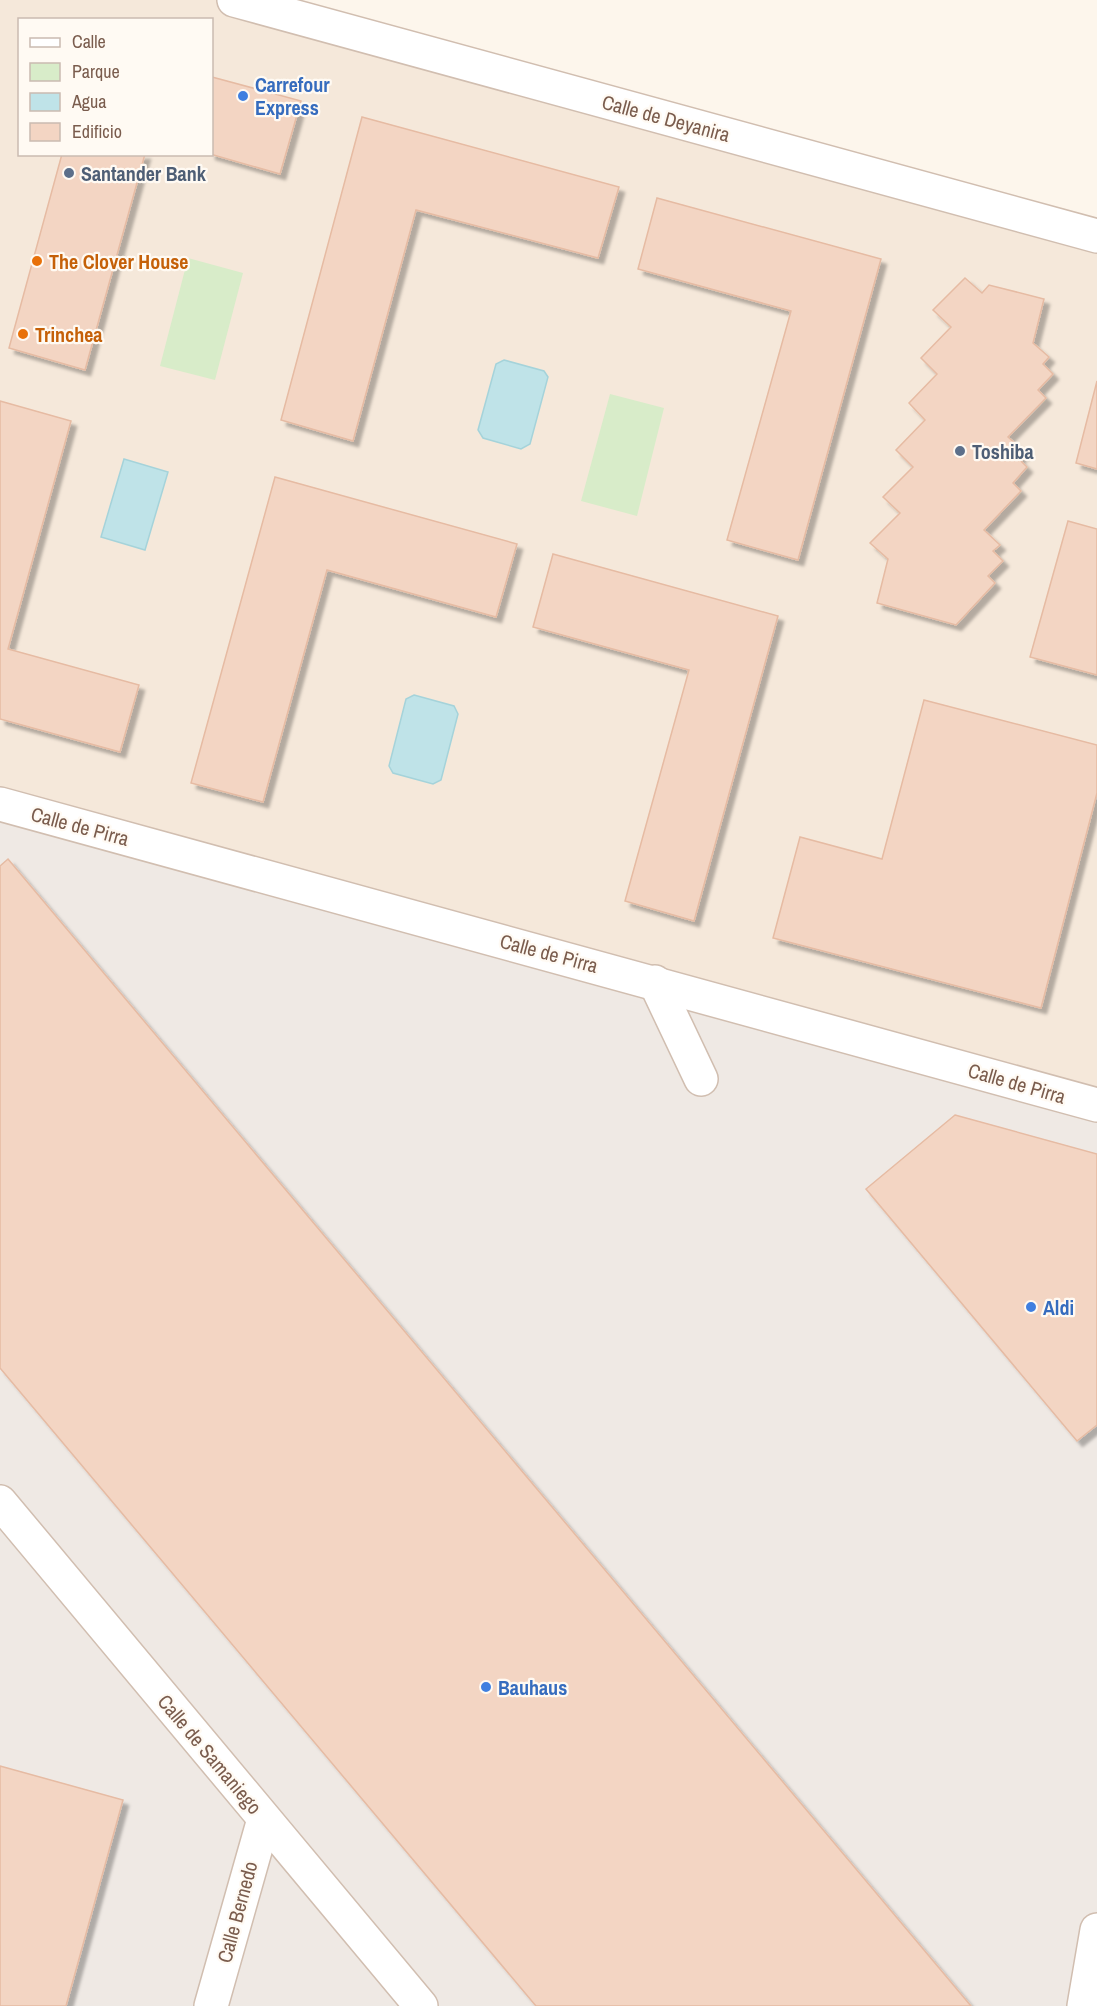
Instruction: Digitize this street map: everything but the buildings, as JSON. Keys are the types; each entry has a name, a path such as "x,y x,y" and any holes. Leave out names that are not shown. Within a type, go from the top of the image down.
{"street":[{"name":"Calle de Deyanira","path":"234,0 1097,236"},
{"name":"Calle de Pirra","path":"0,804 1097,1105"},
{"path":"655,982 701,1079"},
{"name":"Calle de Samaniego","path":"0,1502 421,2006"},
{"name":"Calle Bernedo","path":"212,2006 264,1819"},
{"path":"1084,2006 1097,1930"}],"shaded area":[{"path":"0,0 234,0 1097,236 1097,1105 0,804"},
{"path":"0,804 1097,1105 1097,1930 1084,2006 0,2006"}],"green space":[{"path":"188,258 243,273 215,380 160,366"},
{"path":"610,394 664,408 637,516 581,501"}],"water":[{"path":"504,360 544,371 548,377 530,444 521,449 483,438 478,430 496,364"},
{"path":"124,459 168,472 145,550 101,537"},
{"path":"414,695 454,706 458,714 441,780 433,784 393,773 389,766 406,699"}],"place":[{"name":"Carrefour Express","path":"243,96"},
{"name":"Santander Bank","path":"69,173"},
{"name":"The Clover House","path":"37,261"},
{"name":"Trinchea","path":"23,334"},
{"name":"Toshiba","path":"960,451"},
{"name":"Aldi","path":"1031,1307"},
{"name":"Bauhaus","path":"486,1687"}]}
